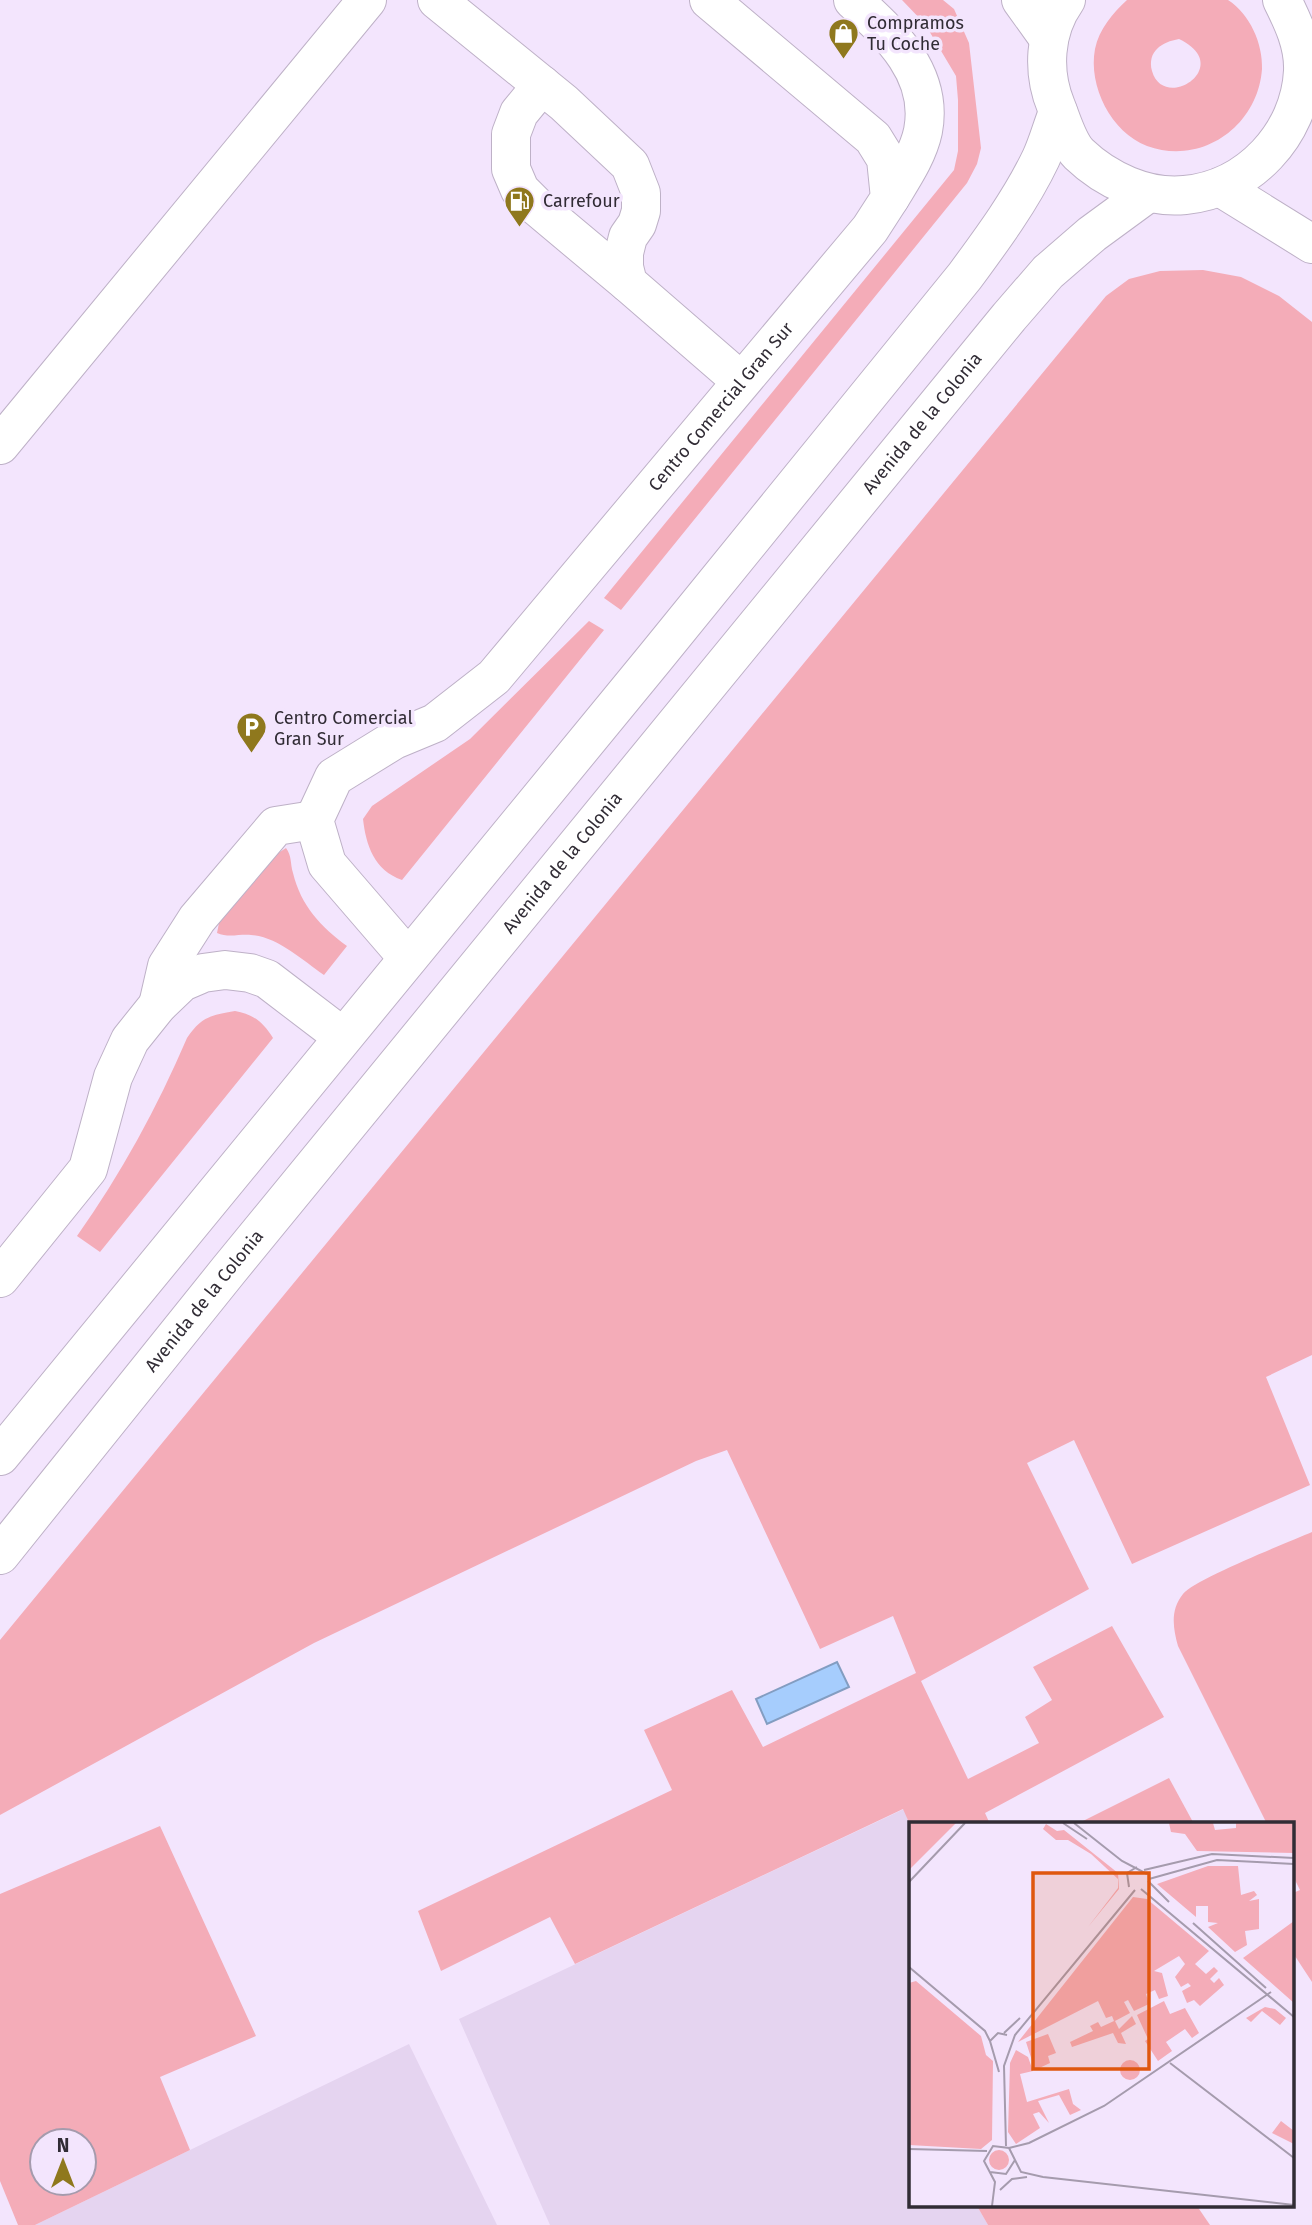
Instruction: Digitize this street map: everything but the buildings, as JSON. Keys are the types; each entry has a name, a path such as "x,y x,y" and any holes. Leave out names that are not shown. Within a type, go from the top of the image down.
{"main road":[{"path":"0,445 367,0"},
{"path":"437,0 542,85 598,133 630,165 641,193 641,211 637,224 628,237 624,253 628,282"},
{"path":"709,0 873,138 886,159 890,198"},
{"name":"Centro Comercial Gran Sur","path":"314,820 334,777 394,740 435,723 494,677 870,229 920,141 925,106 919,80 907,55 853,0"},
{"path":"1021,0 1049,39"},
{"path":"1066,0 1060,8 1049,39 1046,79 1077,152 1110,178 1148,193 1185,196 1220,187 1255,168 1282,138 1306,89 1297,32 1282,0"},
{"path":"542,85 519,114 511,134 511,169 520,190 741,381"},
{"path":"0,1456 965,276 1027,186 1042,156 1058,111"},
{"path":"1220,187 1312,244"},
{"name":"Avenida de la Colonia","path":"0,1555 228,1271 1009,317 1048,272 1091,234 1148,193"},
{"path":"158,1005 167,966 197,919 276,826 314,820 327,864 408,958"},
{"path":"0,1278 88,1169 113,1077 130,1040 158,1005 182,982 203,973 225,970 250,973 267,979 343,1037"}],"shaded area":[{"path":"902,0 943,0 954,9 969,43 981,148 977,164 967,183 621,610 604,598 954,170 958,151 956,76 925,24"},
{"path":"1127,0 1228,0 1249,21 1262,59 1258,89 1250,108 1224,136 1207,145 1168,151 1147,146 1134,139 1113,119 1095,78 1095,49 1107,22","holes":["1179,39 1195,50 1201,61 1199,72 1191,81 1169,88 1159,83 1151,64 1157,49 1167,42"]},
{"path":"1203,270 1241,277 1279,296 1312,322 1312,1355 1266,1377 1310,1485 1132,1564 1074,1440 1027,1463 1089,1589 921,1681 968,1779 1039,1743 1025,1717 1052,1700 1033,1667 1112,1626 1164,1717 985,1813 989,1822 909,1822 903,1809 575,1964 550,1917 441,1971 418,1911 672,1790 644,1730 732,1690 763,1747 916,1673 893,1616 820,1649 727,1450 696,1461 314,1643 0,1815 0,1640 1106,296 1129,279 1160,271"},
{"path":"589,621 604,630 402,880 392,876 378,863 369,847 363,819 372,806 470,739"},
{"path":"286,848 297,885 307,906 329,931 347,946 324,975 271,940 251,935 229,936 217,933 219,923 272,857"},
{"path":"235,1011 257,1020 273,1038 100,1252 77,1236 109,1189 137,1140 187,1038 197,1025 207,1018"},
{"path":"1312,1532 1312,1982 1294,1955 1294,1893 1300,1890 1294,1878 1294,1822 1266,1822 1178,1646 1175,1633 1176,1606 1183,1594 1223,1570"},
{"path":"1169,1778 1193,1822 1081,1822"},
{"path":"904,1809 909,1822 909,2208 978,2208 988,2225 550,2225 459,2019"},
{"path":"160,1826 256,2036 160,2077 190,2150 98,2195 98,2127 28,2127 28,2197 93,2197 35,2225 18,2225 0,2181 0,1894"},
{"path":"409,2044 497,2225 35,2225 98,2197 98,2195"},
{"path":"978,2208 1198,2208 1210,2225 988,2225"}],"water":[{"path":"837,1662 849,1687 767,1724 756,1699"}],"place":[{"name":"Compramos Tu Coche","path":"844,60"},
{"name":"Carrefour","path":"520,228"},
{"name":"Centro Comercial Gran Sur","path":"251,755"}]}
